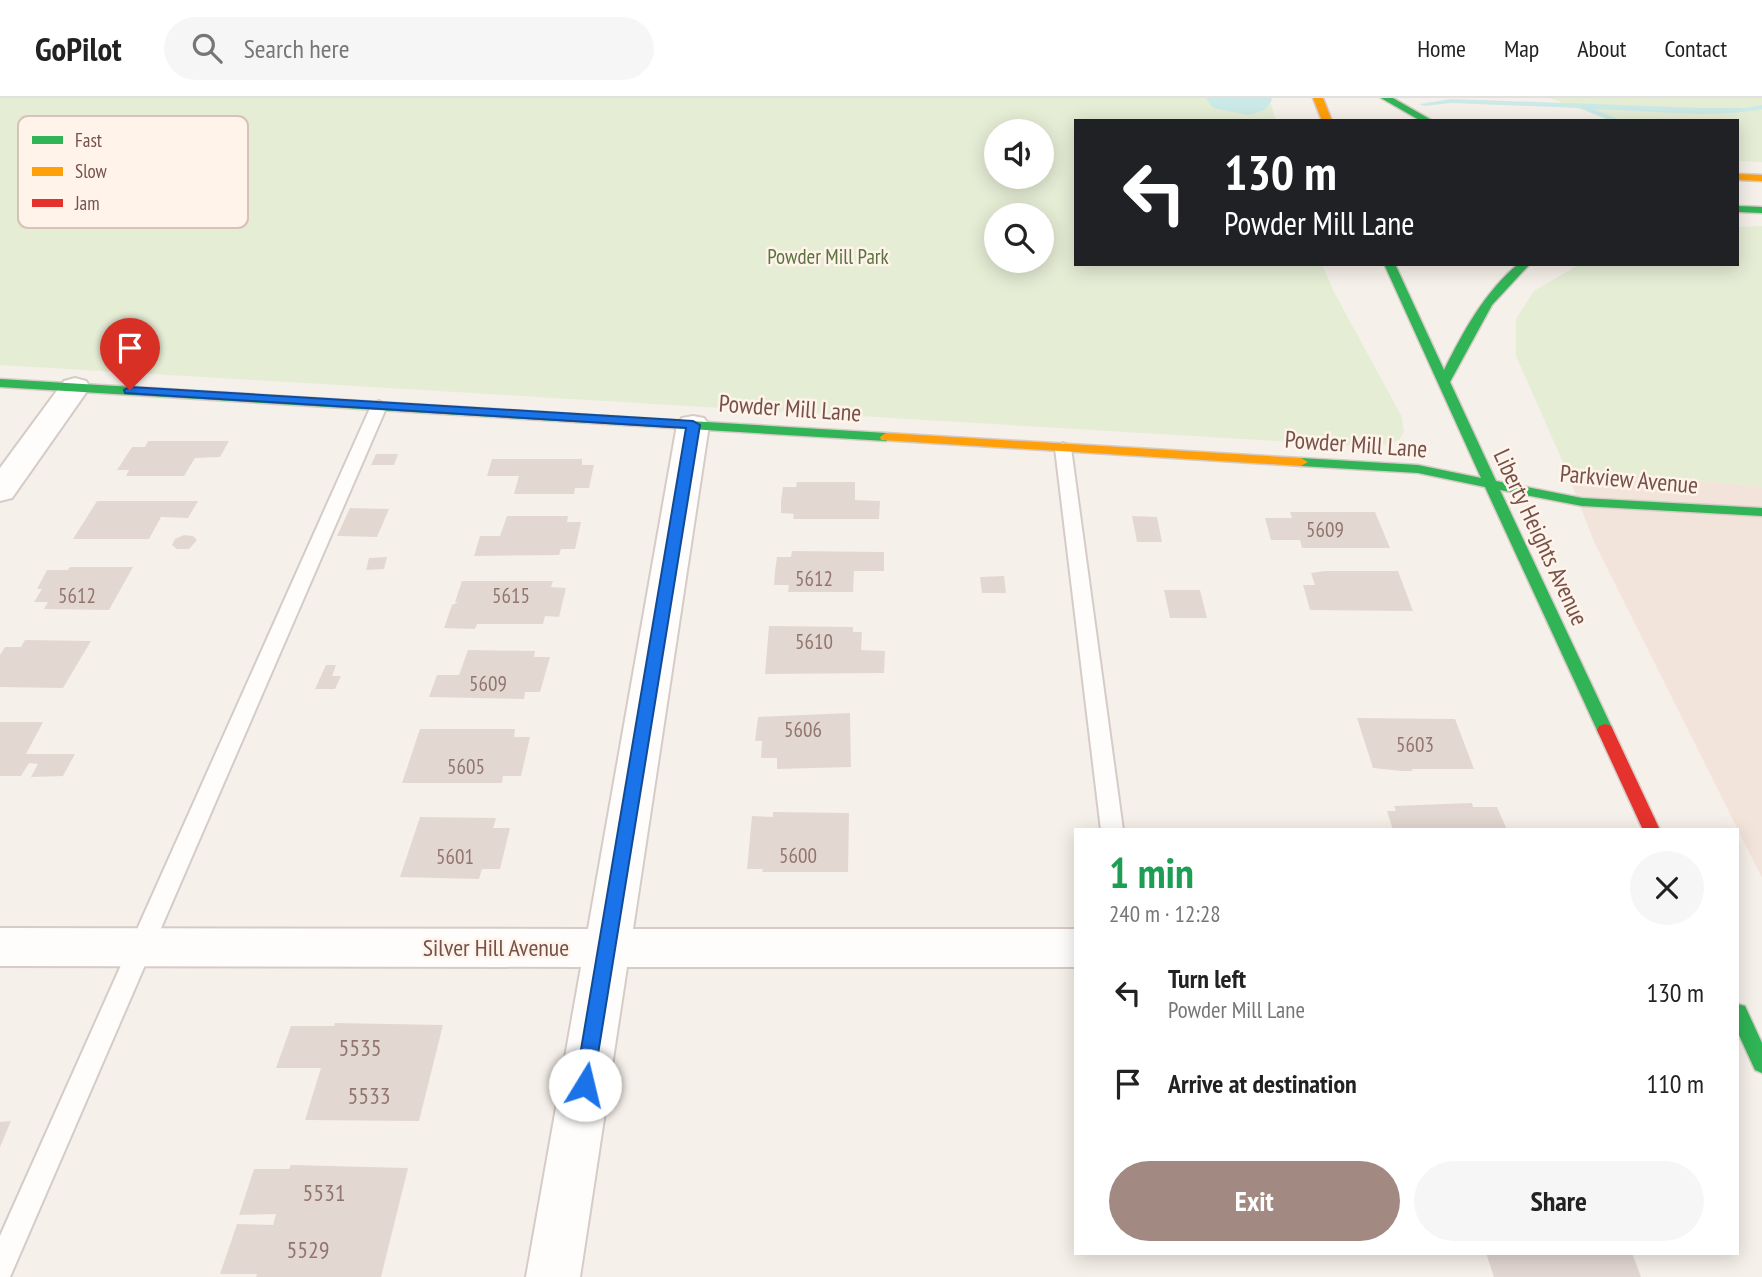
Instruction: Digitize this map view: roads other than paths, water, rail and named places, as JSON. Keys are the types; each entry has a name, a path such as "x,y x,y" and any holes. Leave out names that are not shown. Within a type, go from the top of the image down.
{"street":[{"path":"1318,98 1326,119"},
{"path":"1386,98 1424,119"},
{"path":"1739,177 1762,178"},
{"path":"1739,211 1758,210"},
{"name":"Liberty Heights Avenue","path":"1390,266 1651,828"},
{"path":"1444,382 1486,304 1501,285 1523,266"},
{"name":"Powder Mill Lane","path":"0,383 1418,468 1492,485"},
{"path":"0,491 75,387"},
{"path":"554,1277 693,425"},
{"name":"Parkview Avenue","path":"1492,485 1582,502 1762,512"},
{"name":"Silver Hill Avenue","path":"0,947 1074,948"},
{"path":"1739,1014 1762,1064"}],"lane":[{"path":"0,1267 379,406"},
{"path":"1063,448 1112,828"}],"waterway":[{"path":"1230,98 1248,100"},
{"path":"1424,104 1451,101 1703,110 1747,110 1762,107"},
{"path":"1584,108 1614,119"}],"park label":[{"name":"Powder Mill Park","path":"828,256"}]}
